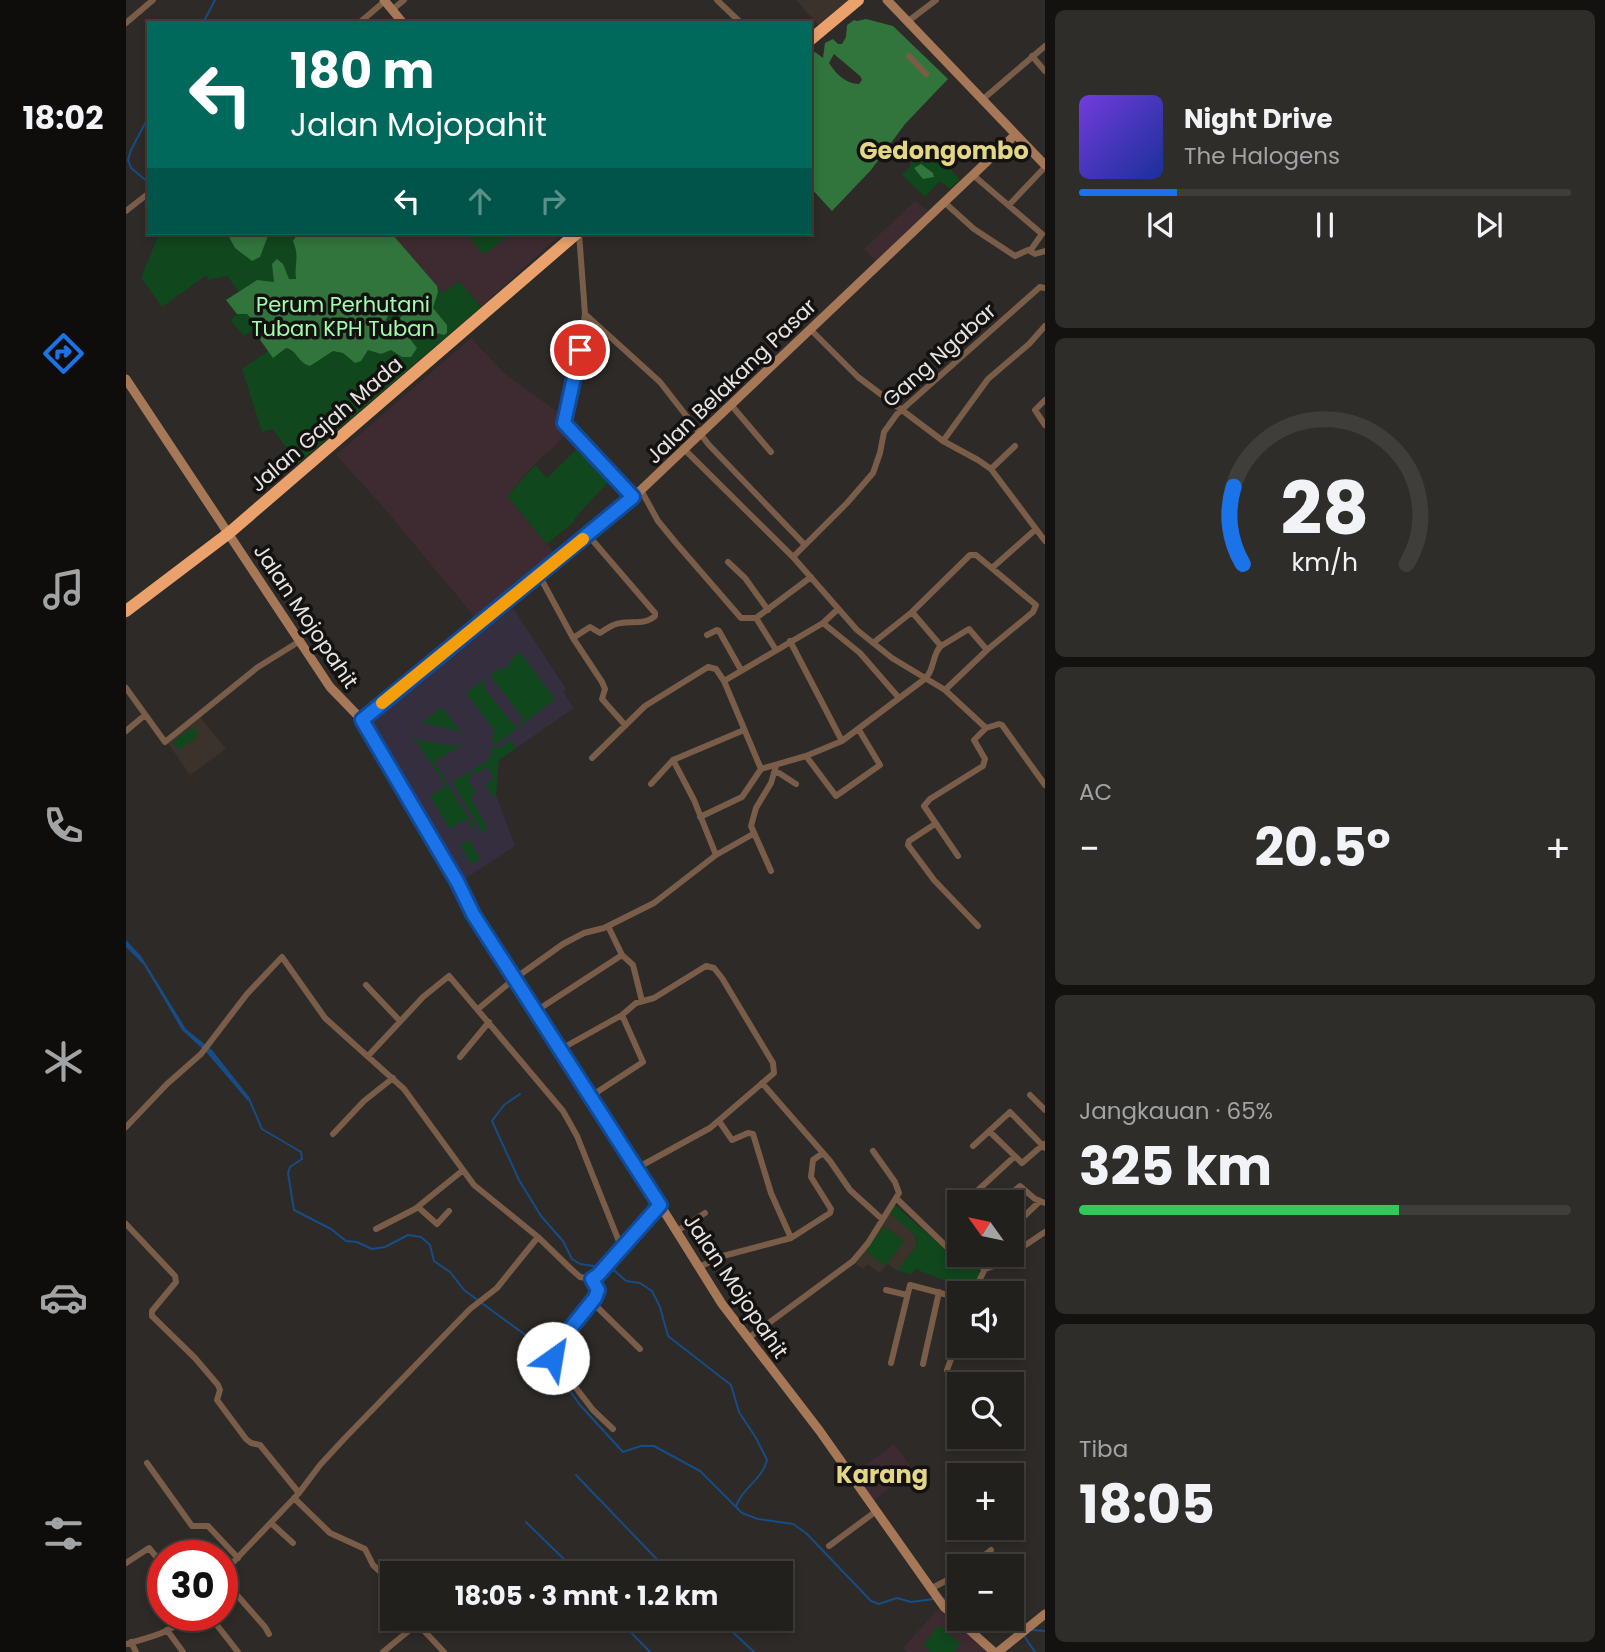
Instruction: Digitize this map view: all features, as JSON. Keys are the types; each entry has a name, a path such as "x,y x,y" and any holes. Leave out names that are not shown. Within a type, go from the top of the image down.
{"highway":[{"path":"812,38 858,0"},
{"name":"Jalan Gajah Mada","path":"127,607 229,533 576,235"}],"street":[{"path":"126,22 153,0"},
{"path":"363,21 404,0"},
{"path":"717,0 739,21"},
{"path":"887,0 1045,166 1009,205"},
{"path":"906,23 936,0"},
{"path":"982,100 1045,46"},
{"path":"909,56 926,74"},
{"path":"1032,57 1045,71"},
{"name":"Jalan Belakang Pasar","path":"362,720 637,494 1015,135"},
{"path":"944,202 974,229 1014,256 1030,251 1042,234 972,175"},
{"path":"126,211 147,195"},
{"path":"578,235 585,314 574,385 564,423 637,494 744,619 757,618 811,577"},
{"path":"1030,251 1035,254 1045,250"},
{"name":"Gang Ngabar","path":"793,557 873,473 884,432 901,411 1040,287 1045,288"},
{"path":"585,314 660,382 709,445 805,545"},
{"path":"943,441 988,379 1029,344 1045,326"},
{"path":"810,329 858,377 901,411 943,441 990,469 1045,541"},
{"name":"Jalan Mojopahit","path":"126,380 334,692 362,720 458,883 473,914 747,1339 819,1430 940,1602 951,1615 996,1652"},
{"path":"1045,400 1035,409 1045,425"},
{"path":"732,406 771,452"},
{"path":"990,469 1015,446"},
{"path":"685,450 793,557 857,630 945,690 986,728"},
{"path":"992,568 1037,530"},
{"path":"573,638 590,627 600,633 609,626 645,622 655,616 587,535"},
{"path":"873,643 912,612 972,554 1036,606 1033,612 945,690"},
{"path":"728,562 745,578 768,610"},
{"path":"539,575 573,638 602,682 605,689 602,699 625,725"},
{"path":"724,681 823,623 838,609"},
{"path":"912,612 941,646"},
{"path":"757,618 776,650"},
{"path":"823,623 860,653 899,698"},
{"path":"761,769 775,769 806,757 859,730 926,678 933,670 936,652 941,646 969,629 987,650"},
{"path":"707,635 719,631 741,670"},
{"path":"126,688 164,742 258,667 300,641"},
{"path":"790,641 842,741"},
{"path":"592,758 650,702 708,667 716,669 724,681 761,769"},
{"path":"126,731 145,715"},
{"path":"958,856 925,810 925,803 983,766 985,760 974,740 986,728 999,723 1002,725 1045,785"},
{"path":"651,784 673,760 744,730"},
{"path":"806,757 836,796 880,765 859,730"},
{"path":"673,760 716,855"},
{"path":"700,817 742,797 761,769"},
{"path":"775,769 796,785"},
{"path":"771,872 753,834 752,817 775,769"},
{"path":"935,824 909,841 908,845 934,880 978,926"},
{"path":"478,1009 563,944 584,933 608,926 667,895 716,855 753,834"},
{"path":"608,926 622,955 633,965 642,1001"},
{"path":"536,1011 622,955"},
{"path":"126,1128 167,1084 201,1054 247,994 282,957 325,1018 393,1078 411,1098 474,1185 538,1237 580,1277 595,1277 660,1205"},
{"path":"561,1049 622,1015 636,1003 654,998 706,966 714,968 773,1063 774,1073 710,1128 637,1168"},
{"path":"368,1056 400,1021 449,975 559,1104 571,1123 622,1249"},
{"path":"366,985 400,1021"},
{"path":"591,1096 644,1061 622,1015"},
{"path":"460,1057 489,1022"},
{"path":"332,1134 364,1101 393,1078"},
{"path":"762,1083 823,1153 850,1190 882,1219"},
{"path":"1030,1095 1045,1110"},
{"path":"973,1146 989,1131 1010,1112 1044,1145 1024,1163 1014,1157 989,1131"},
{"path":"719,1121 732,1140 748,1133 753,1134 771,1193 791,1238"},
{"path":"747,1339 853,1261 897,1199 899,1193 895,1182 873,1151"},
{"path":"699,1268 723,1256 791,1238 830,1213 831,1209 811,1177 813,1160 823,1153"},
{"path":"978,1190 1014,1157"},
{"path":"376,1229 418,1207 462,1171"},
{"path":"1016,1190 1020,1186 1042,1202 1024,1218"},
{"path":"897,1199 949,1249 985,1269 992,1267"},
{"path":"418,1207 437,1224 449,1211"},
{"path":"677,1231 705,1213"},
{"path":"126,1224 175,1276 176,1282 152,1311 152,1316 218,1385 218,1400 246,1438 251,1443 260,1445 297,1495 330,1532 365,1549 373,1565 380,1572"},
{"path":"1024,1246 1045,1232"},
{"path":"238,1558 297,1495 344,1439 474,1305 497,1288 538,1237"},
{"path":"979,1281 985,1269"},
{"path":"595,1277 598,1290 593,1303 553,1350 553,1358 593,1410 614,1429"},
{"path":"891,1363 910,1285 947,1294"},
{"path":"886,1290 907,1295"},
{"path":"923,1364 939,1292"},
{"path":"593,1303 640,1349"},
{"path":"947,1370 951,1358"},
{"path":"146,1463 192,1526 208,1526 221,1540"},
{"path":"828,1546 875,1512"},
{"path":"271,1523 293,1543"},
{"path":"126,1563 147,1549"},
{"path":"986,1554 991,1550"},
{"path":"933,1589 947,1581"},
{"path":"238,1595 269,1634"},
{"path":"996,1652 1045,1614"},
{"path":"136,1652 129,1643 164,1631"},
{"path":"168,1631 183,1652"},
{"path":"222,1631 238,1652"},
{"path":"383,1652 405,1631"},
{"path":"424,1631 444,1652"}],"shaded area":[{"path":"796,0 849,0 818,25"},
{"path":"915,201 928,211 876,261 864,249"},
{"path":"392,235 560,235 481,307 459,281 443,294"},
{"path":"471,338 503,372 563,416 560,424 568,433 533,466 507,496 556,555 478,621 385,509 336,455"},
{"path":"513,608 566,689 563,692 574,708 499,760 496,795 515,846 463,880 373,728 372,720"},
{"path":"200,717 226,749 190,775 168,743"},
{"path":"890,1213 916,1234 916,1247 897,1271 888,1264 880,1273 867,1264 863,1269 854,1263"},
{"path":"894,1444 914,1471 874,1500 855,1473"},
{"path":"938,1609 947,1617 947,1631 964,1631 988,1652 907,1652 903,1648"}],"green space":[{"path":"866,19 893,26 948,79 905,124 871,170 832,211 812,189 812,53 815,52 823,58 825,43 833,39 842,44 847,25 854,20","holes":["834,54 862,80 859,84 842,78 829,63"]},
{"path":"926,146 960,179 950,189 939,182 925,197 902,175 911,165 911,161 904,155 910,150 916,156"},
{"path":"921,164 933,173 934,177 923,179 914,168"},
{"name":"Perum Perhutani Tuban KPH Tuban","path":"158,235 393,235 443,293 459,281 481,307 298,464 273,429 262,432 242,369 268,351 253,330 244,336 230,320 237,314 226,300 239,292 227,276 208,280 205,276 162,307 141,278"},
{"path":"228,235 268,235 260,257 252,261 235,248"},
{"path":"297,235 393,235 437,286 433,308 447,325 447,333 444,335 413,331 404,325 400,318 413,303 408,296 388,316 381,330 385,333 394,330 410,339 417,348 411,357 402,357 391,350 381,354 368,350 361,361 355,363 343,353 333,351 310,366 286,348 273,358 256,334 254,321 247,314 237,314 226,300 257,280 274,282 272,264 277,259 283,264 289,279 296,279 293,241"},
{"path":"468,235 509,235 485,254"},
{"path":"580,446 612,478 575,521 547,544 507,496 535,465 547,478"},
{"path":"520,652 555,699 497,744 492,743 494,730 466,693 486,678 482,685 515,727 524,720 490,675 501,667 503,670"},
{"path":"442,707 465,738 456,730 423,723 415,728"},
{"path":"193,727 199,735 179,750 172,742"},
{"path":"415,728 414,736 417,740 452,746 464,743 434,762 475,828 473,830 466,819 450,829 430,796 446,786 413,736"},
{"path":"510,740 516,748 499,760 496,795 493,797 485,784 494,779 487,767 476,774 473,769 490,759 492,747 500,748"},
{"path":"470,771 473,776 468,779 476,793 470,797 488,828 476,835 481,830 452,782"},
{"path":"469,840 480,859 472,864 460,845"},
{"path":"895,1205 947,1251 947,1267 978,1269 980,1273 976,1281 966,1279 947,1282 915,1269 912,1274 897,1271 916,1247 917,1237 890,1213"},
{"path":"884,1226 904,1241 885,1266 866,1251"},
{"path":"939,1625 961,1644 954,1652 931,1652 923,1645"}],"water":[{"path":"126,940 141,956 186,1029 212,1050 250,1098 248,1101 207,1053 182,1030 144,965 126,947"}],"waterway":[{"path":"204,21 215,0"},
{"path":"147,120 128,160 131,168 147,181"},
{"path":"520,1094 504,1105 492,1121 519,1180 541,1216 563,1241 572,1259 580,1264 601,1267"},
{"path":"249,1099 262,1129 301,1152 302,1159 290,1167 288,1173 294,1210 331,1229 346,1241 357,1242 372,1249 385,1247 408,1235 421,1237 430,1245 434,1261 450,1272 464,1290 535,1342 580,1405 623,1452 641,1446 654,1446 700,1471 742,1513 758,1519 793,1524 806,1533 871,1601 879,1604 897,1598 911,1602 934,1599"},
{"path":"607,1267 626,1281 640,1283 652,1291 660,1307 668,1336 731,1385 739,1412 767,1460 765,1467 742,1495 736,1507"},
{"path":"576,1475 658,1561"},
{"path":"526,1522 566,1561"},
{"path":"943,1598 947,1601"},
{"path":"1032,1630 1045,1631"},
{"path":"630,1631 650,1652"},
{"path":"732,1631 754,1652"},
{"path":"1024,1636 1035,1652"}],"slow traffic":[{"path":"382,703 583,539"}],"district":[{"name":"Gedongombo","path":"944,150"},
{"name":"Karang","path":"882,1474"}],"route":[{"path":"553,1358 553,1350 593,1303 598,1293 592,1279 660,1205 473,914 458,883 362,720 633,497 564,423 580,350"}]}
